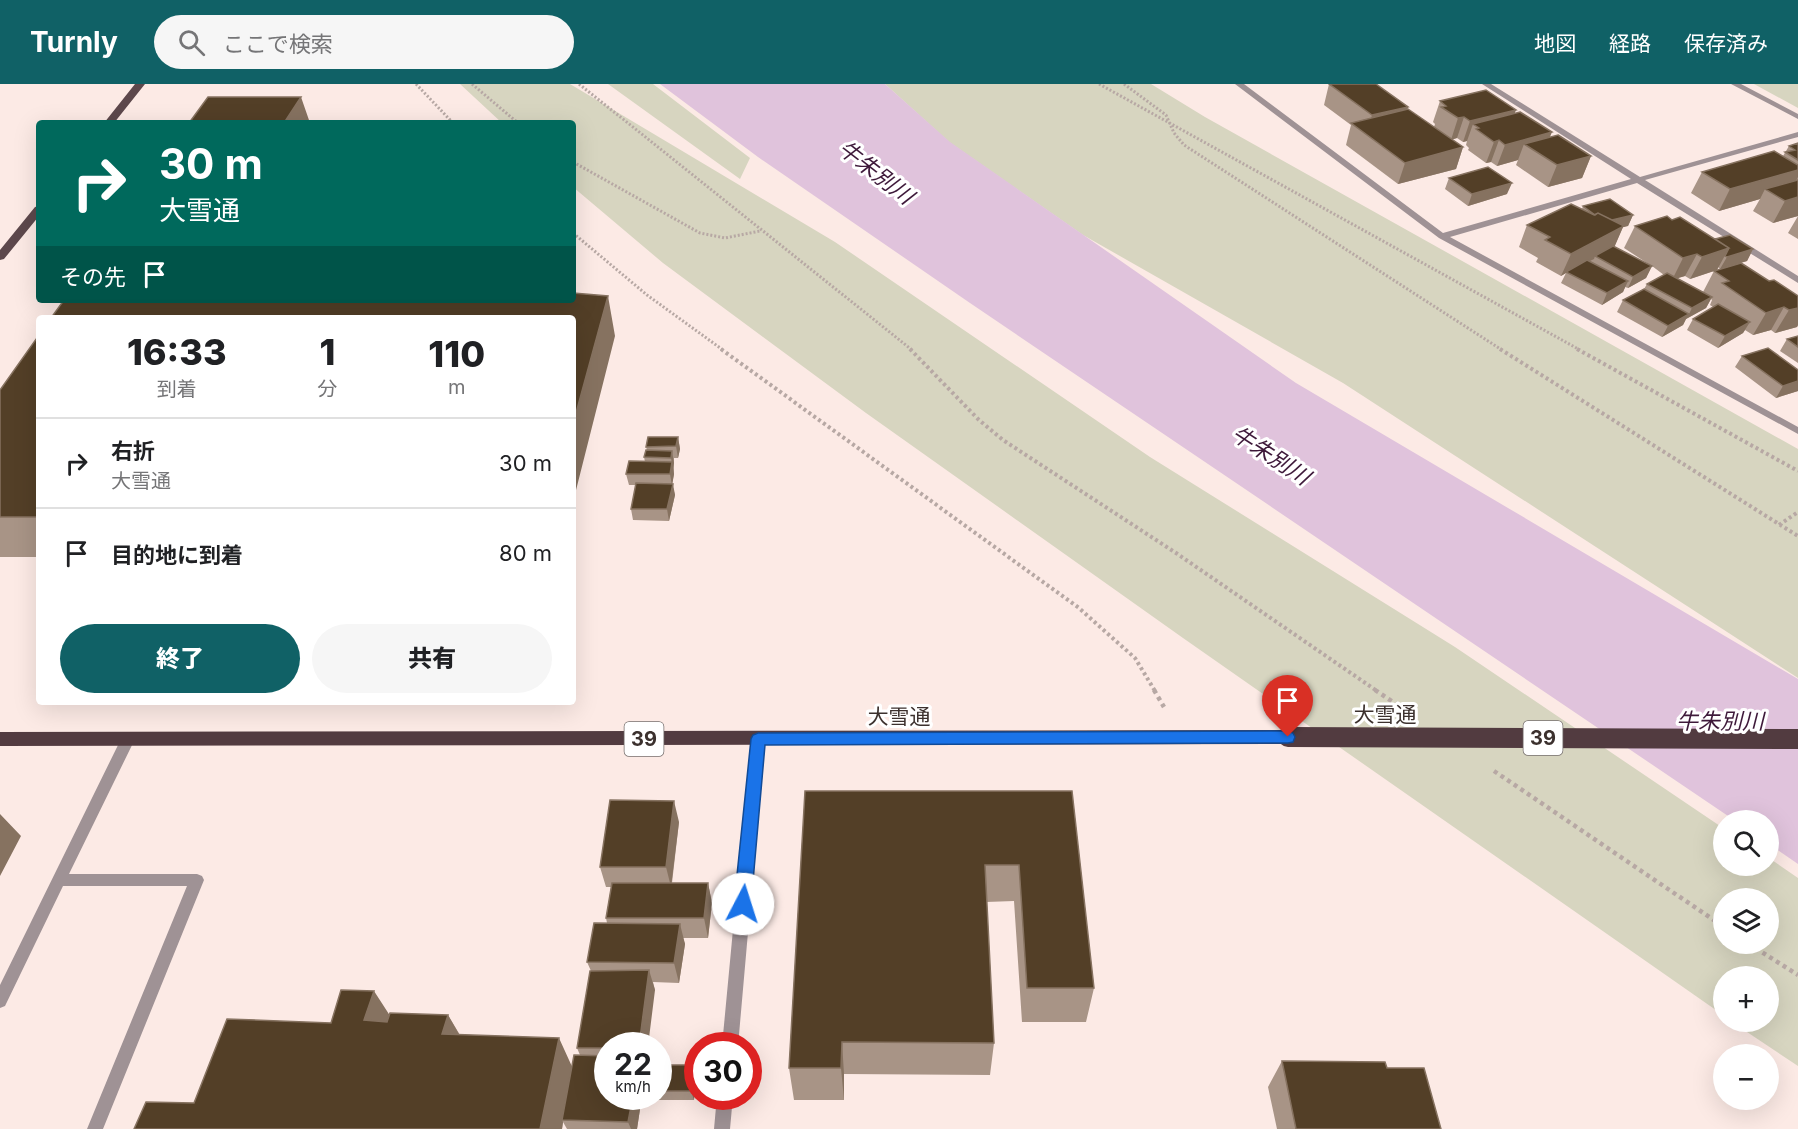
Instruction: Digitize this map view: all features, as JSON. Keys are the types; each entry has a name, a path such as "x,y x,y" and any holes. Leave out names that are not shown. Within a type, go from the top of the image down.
{"highway":[{"name":"大雪通","path":"0,739 1288,737 1798,739"}],"main road":[{"path":"111,120 140,84"},
{"path":"0,257 36,213"}],"street":[{"path":"1239,84 1442,236 1798,431"},
{"path":"1486,84 1798,280"},
{"path":"1735,84 1798,117"},
{"path":"1442,236 1798,134"},
{"path":"0,1001 128,739"},
{"path":"731,1032 758,739"},
{"path":"59,880 197,880 95,1129"},
{"path":"722,1129 724,1110"}],"path":[{"path":"416,84 450,120"},
{"path":"472,84 514,120"},
{"path":"579,84 919,356 979,420 995,433 1176,553"},
{"path":"1099,84 1798,471"},
{"path":"1124,84 1162,110 1172,124 1174,133 1184,145 1551,382 1798,536"},
{"path":"576,164 700,233 725,238 760,231"},
{"path":"576,236 647,295 1080,608 1135,658 1182,738"},
{"path":"1779,525 1798,512"},
{"path":"1765,954 1798,975"}],"shaded area":[{"path":"460,84 570,84 835,242 1150,457 1455,647 1713,821 1713,876 1779,876 1779,865 1798,878 1798,1066 1779,1053 1779,1044 1765,1044 1747,1032 1779,1032 1779,966 1713,966 1713,1008 1183,638 866,413 663,263 576,190 576,120 499,120"},
{"path":"608,84 653,84 750,158 740,179"},
{"path":"885,84 1151,84 1205,117 1798,449 1798,678 1343,383 1083,235 949,142"},
{"path":"1754,84 1798,84 1798,108"}],"water":[{"name":"牛朱別川","path":"660,84 885,84 950,142 1296,383 1798,679 1798,864 1779,851 1779,810 1719,810 758,157"}],"building":[{"path":"1329,84 1376,84 1408,107 1372,115"},
{"path":"1486,90 1516,110 1470,121 1464,117 1458,118 1441,107 1446,106 1440,101"},
{"path":"208,97 301,97 286,120 191,120"},
{"path":"1408,109 1463,147 1405,163 1351,123"},
{"path":"1520,112 1552,132 1505,145 1499,140 1494,142 1476,129 1479,128 1473,124"},
{"path":"1558,135 1591,156 1557,165 1524,144"},
{"path":"1798,143 1798,160 1785,152 1795,150 1789,146"},
{"path":"1774,151 1798,165 1798,170 1730,189 1702,172"},
{"path":"1488,167 1512,183 1472,194 1449,178"},
{"path":"1798,180 1798,197 1785,201 1765,189"},
{"path":"1610,199 1633,215 1612,220 1598,213 1595,215 1583,206"},
{"path":"1571,204 1594,215 1598,213 1624,226 1571,254 1545,240 1550,237 1527,225"},
{"path":"1667,216 1672,220 1680,217 1729,248 1702,257 1697,254 1683,258 1635,226"},
{"path":"1730,235 1753,249 1725,256 1729,248 1715,239"},
{"path":"1613,246 1652,266 1633,277 1595,256"},
{"path":"1587,260 1628,281 1607,293 1566,272"},
{"path":"1741,263 1769,281 1774,280 1798,296 1798,308 1789,310 1784,307 1766,313 1722,283 1729,281 1714,271"},
{"path":"1667,273 1712,297 1692,308 1647,284"},
{"path":"1644,289 1689,314 1668,326 1623,300"},
{"path":"576,293 608,296 576,413 576,315 53,315 62,303 576,303"},
{"path":"1718,304 1750,322 1725,336 1693,319"},
{"path":"1798,336 1798,347 1787,339"},
{"path":"36,339 36,517 0,517 0,390"},
{"path":"1768,348 1798,370 1798,381 1783,386 1742,356"},
{"path":"648,437 678,437 676,446 646,447"},
{"path":"646,450 672,451 671,458 644,457"},
{"path":"629,461 672,462 670,474 626,474"},
{"path":"636,483 673,484 667,509 631,509"},
{"path":"805,791 1072,791 1094,988 1027,988 1019,865 985,865 994,1043 842,1042 841,1068 789,1068"},
{"path":"610,800 674,801 666,867 600,867"},
{"path":"612,883 708,883 704,918 606,918"},
{"path":"594,923 680,924 674,963 587,962"},
{"path":"649,970 641,1032 594,1032 594,1048 577,1048 590,971"},
{"path":"341,990 374,991 364,1020 387,1022 390,1013 448,1015 442,1034 559,1038 540,1129 134,1129 146,1102 194,1103 227,1019 331,1023"},
{"path":"574,1055 594,1056 594,1110 630,1110 628,1122 562,1120"},
{"path":"1282,1061 1385,1062 1387,1068 1424,1068 1441,1129 1296,1129"},
{"path":"672,1065 684,1065 684,1091 672,1091"}],"route":[{"path":"743,904 758,739 1288,737"}]}
